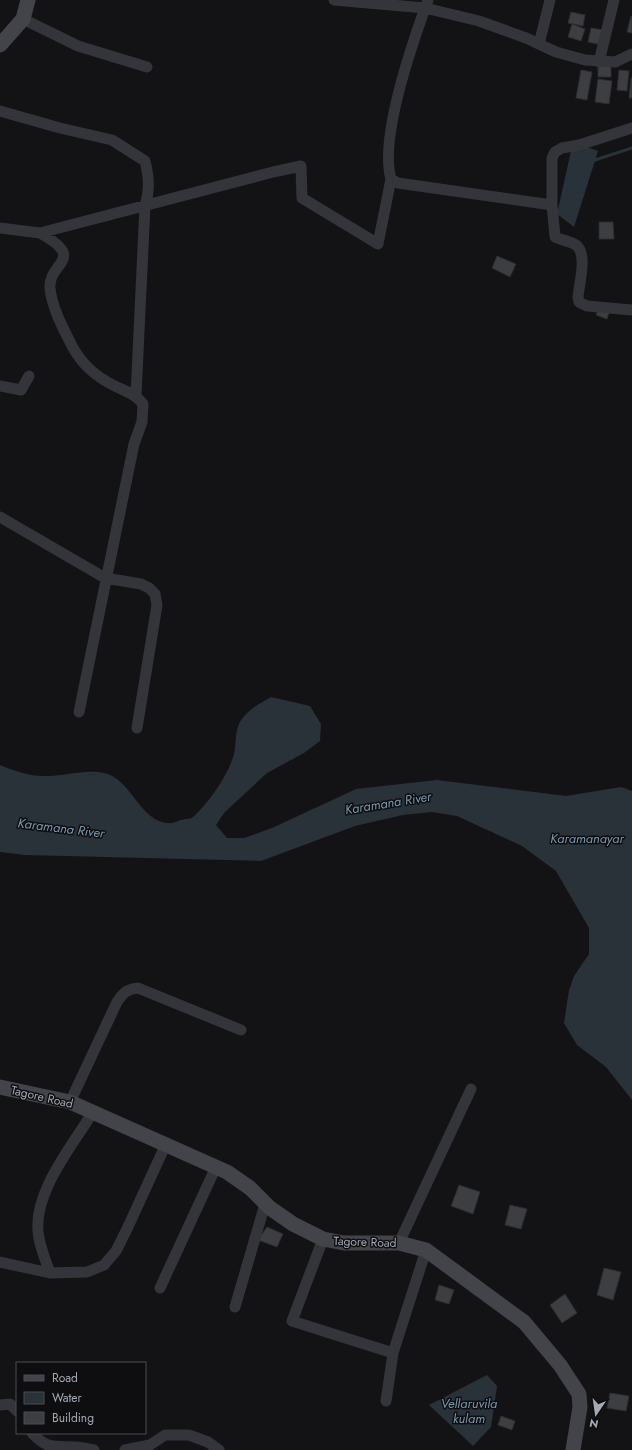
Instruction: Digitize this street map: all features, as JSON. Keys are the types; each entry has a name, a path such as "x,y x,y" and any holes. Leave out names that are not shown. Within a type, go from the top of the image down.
{"street":[{"path":"0,45 23,19 28,0"},
{"path":"334,0 427,4 479,21 556,52 585,60 615,62 632,54"},
{"path":"539,44 550,0"},
{"path":"599,62 614,0"},
{"path":"0,228 40,233 301,166 302,198 378,244 391,179 388,164 390,140 408,60 427,4"},
{"path":"23,19 78,46 147,67"},
{"path":"0,110 60,128 112,140 133,151 145,161 149,177 149,193 145,206 136,395"},
{"path":"632,128 579,145 562,148 555,152 552,158 552,205 555,237 577,246 580,252 583,262 578,297 579,302 587,306 632,310"},
{"path":"391,179 398,184 552,205"},
{"path":"40,233 54,241 62,252 64,259 51,280 50,289 59,319 72,346 83,364 97,376 136,395 143,404 144,412 134,444 105,578 79,712"},
{"path":"0,386 21,390 29,376"},
{"path":"0,518 105,578 142,584 155,594 157,605 137,728"},
{"path":"70,1102 117,1002 123,993 129,989 138,988 241,1030"},
{"name":"Tagore Road","path":"0,1087 70,1102 227,1172 250,1188 265,1204 293,1224 323,1239 344,1243 399,1243 426,1250 524,1322 560,1365 579,1394 580,1407 574,1450"},
{"path":"399,1243 472,1089"},
{"path":"50,1273 38,1237 39,1208 50,1181 93,1112"},
{"path":"0,1262 50,1273 88,1272 104,1265 116,1251 166,1144"},
{"path":"160,1288 216,1167"},
{"path":"236,1307 265,1204"},
{"path":"323,1239 292,1321 392,1353"},
{"path":"386,1401 392,1353 426,1250"},
{"path":"0,1405 10,1404 16,1410"},
{"path":"33,1434 39,1442 47,1447 74,1447 94,1450"},
{"path":"125,1450 136,1449 150,1444 165,1435 188,1435 208,1442 219,1450"}],"water":[{"path":"573,142 598,151 574,227 557,214"},
{"name":"Karamanayar","path":"271,697 310,706 321,724 320,741 304,753 267,773 224,813 216,825 227,838 244,838 272,828 356,789 437,780 566,796 621,787 632,791 632,1100 606,1067 577,1045 564,1023 569,990 574,976 589,954 589,928 556,871 522,846 457,816 432,812 403,815 355,826 261,861 25,855 0,852 0,765 22,773 38,776 89,772 104,773 114,777 122,784 144,810 152,817 162,822 173,823 193,817 211,797 228,770 235,750 237,731 242,719 253,708"},
{"name":"Vellaruvila kulam","path":"487,1375 497,1386 491,1427 473,1446 429,1405"}],"building":[{"path":"571,12 585,15 583,26 568,23"},
{"path":"632,16 632,33 627,32"},
{"path":"572,24 585,29 581,41 568,37"},
{"path":"591,28 610,31 607,46 588,42"},
{"path":"598,64 611,64 611,77 598,77"},
{"path":"581,70 592,72 587,100 576,98"},
{"path":"619,70 629,71 627,91 617,90"},
{"path":"631,78 632,98 629,98"},
{"path":"598,79 612,81 609,104 595,102"},
{"path":"599,222 613,222 614,239 599,239"},
{"path":"497,256 516,264 510,277 492,268"},
{"path":"600,305 610,309 607,319 596,315"},
{"path":"459,1185 480,1192 473,1214 451,1206"},
{"path":"510,1205 527,1209 521,1229 505,1225"},
{"path":"267,1227 283,1234 277,1247 258,1240"},
{"path":"604,1268 621,1272 613,1300 597,1295"},
{"path":"439,1285 454,1290 449,1304 435,1300"},
{"path":"565,1294 577,1313 562,1323 550,1305"},
{"path":"610,1393 629,1396 626,1411 607,1408"},
{"path":"501,1416 515,1421 512,1430 498,1425"}],"waterway":[{"path":"592,161 632,148"}],"water label":[{"name":"Karamana River","path":"388,803"},
{"name":"Karamana River","path":"61,828"}]}
